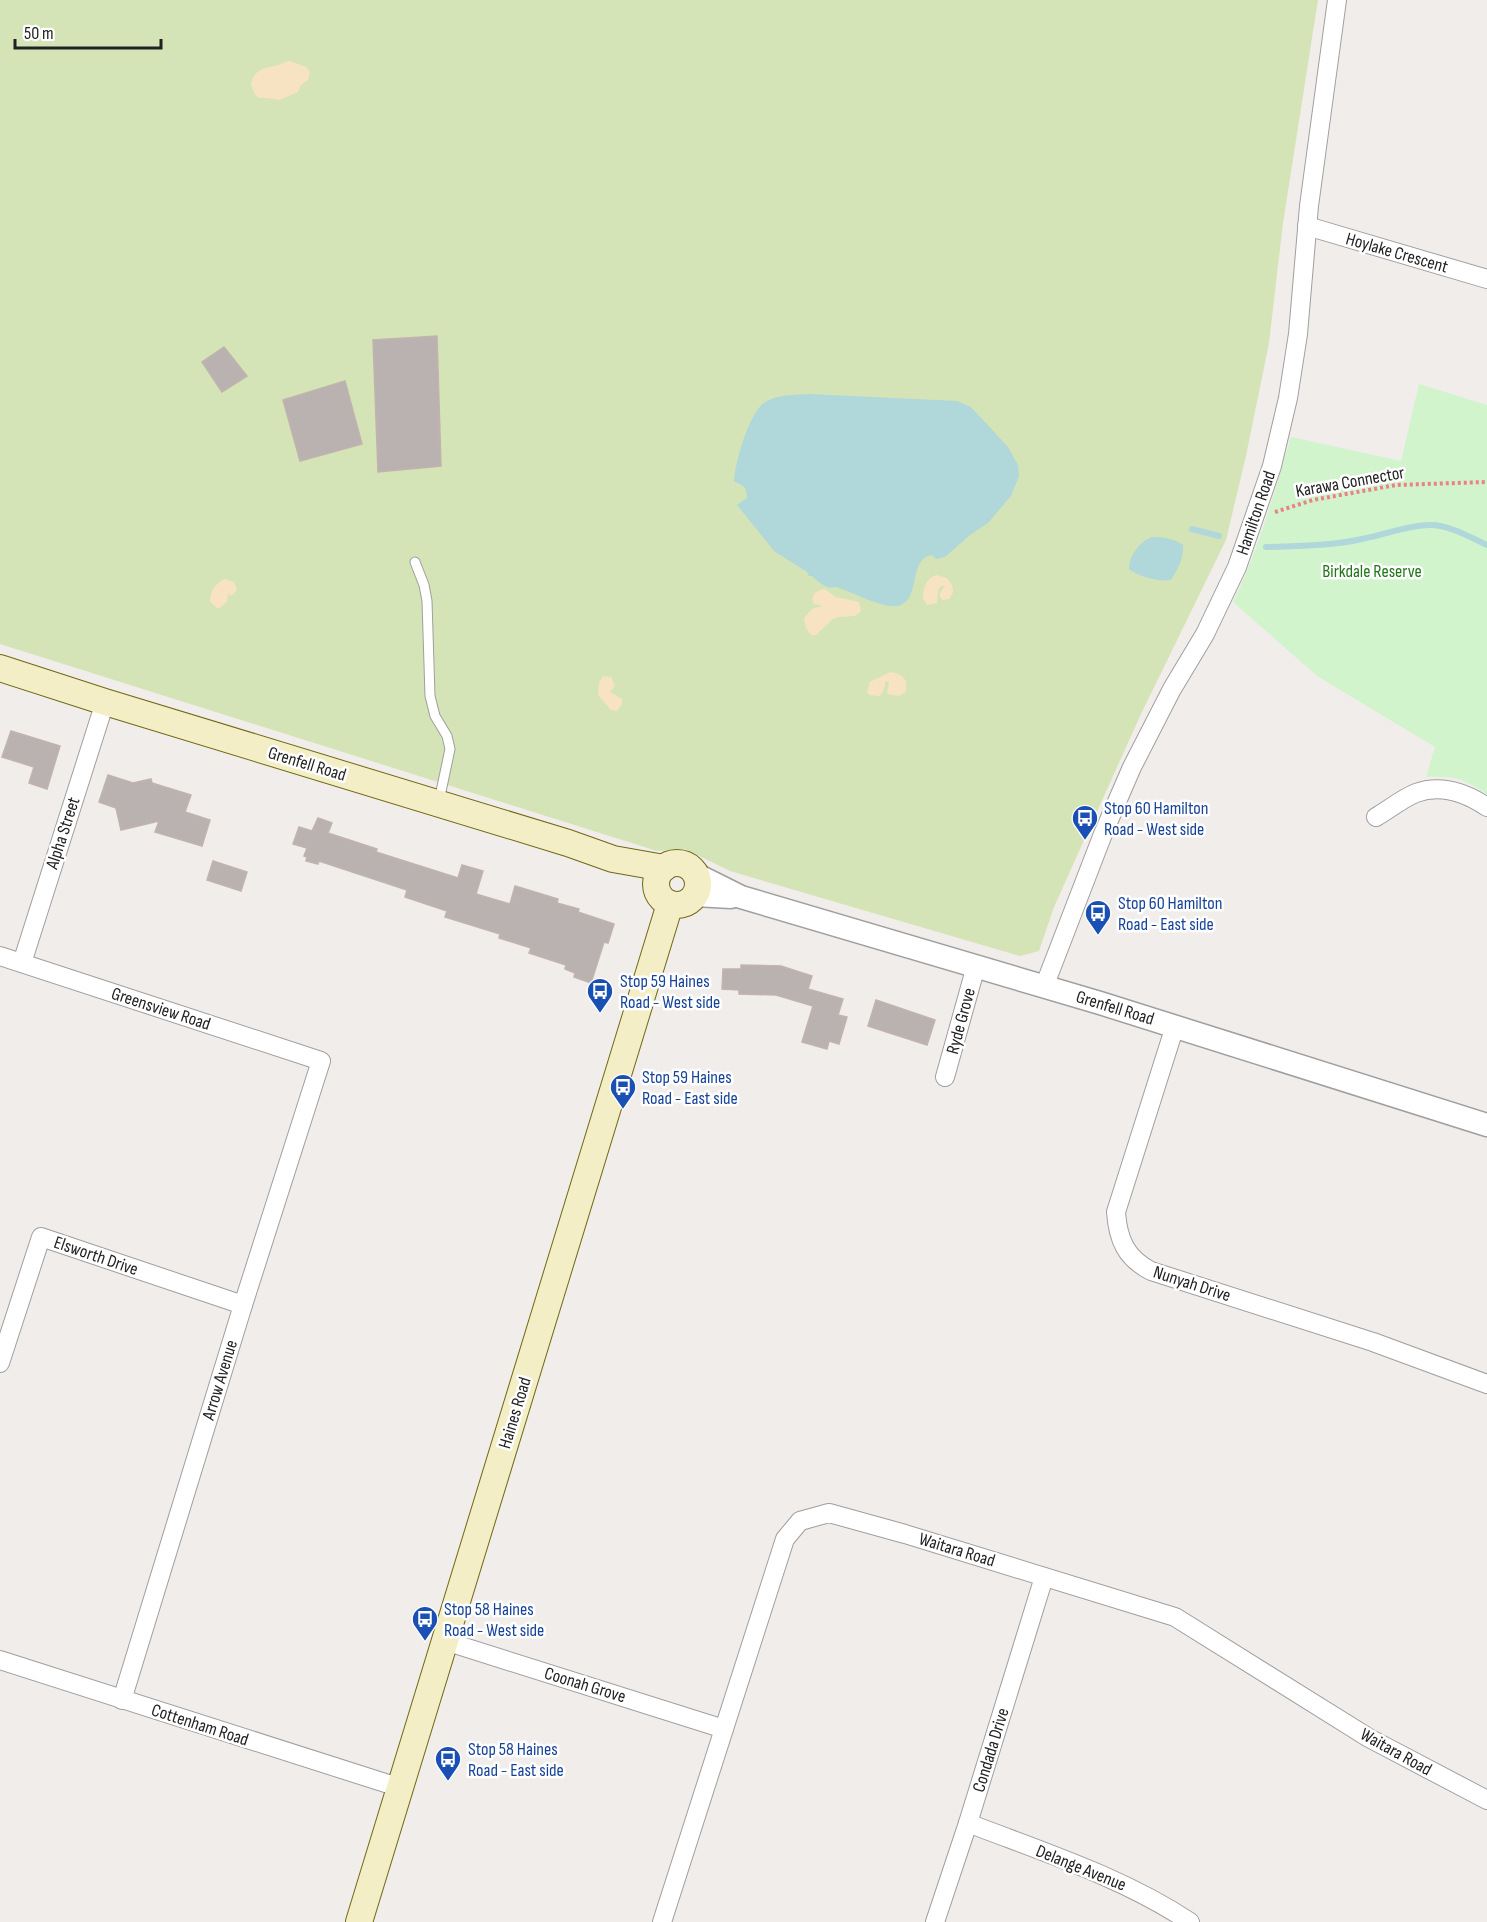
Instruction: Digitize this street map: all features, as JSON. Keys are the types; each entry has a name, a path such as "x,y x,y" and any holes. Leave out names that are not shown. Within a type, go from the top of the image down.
{"main road":[{"name":"Grenfell Road","path":"0,668 568,843 614,859 663,886"},
{"path":"672,863 685,864 692,868 696,885 686,903 677,905 663,886 672,863"},
{"name":"Haines Road","path":"359,1922 446,1641 663,886"}],"street":[{"name":"Hamilton Road","path":"1044,987 1103,834 1132,767 1172,689 1205,634 1237,567 1272,465 1298,334 1307,226 1337,0"},
{"name":"Hoylake Crescent","path":"1307,226 1487,279"},
{"name":"Alpha Street","path":"22,963 105,702"},
{"path":"1376,818 1416,793 1446,789 1473,797 1487,807"},
{"name":"Grenfell Road","path":"696,885 1175,1026 1487,1125"},
{"name":"Greensview Road","path":"0,956 321,1061"},
{"name":"Ryde Grove","path":"945,1077 976,966"},
{"name":"Nunyah Drive","path":"1175,1026 1116,1212 1118,1235 1130,1255 1141,1266 1151,1271 1373,1342 1487,1384"},
{"name":"Arrow Avenue","path":"122,1700 243,1305 321,1061"},
{"name":"Elsworth Drive","path":"0,1363 41,1237 243,1305"},
{"name":"Waitara Road","path":"662,1922 785,1539 800,1521 829,1513 1175,1617 1369,1738 1487,1800"},
{"name":"Condada Drive","path":"935,1922 1044,1577"},
{"name":"Coonah Grove","path":"446,1641 724,1729"},
{"name":"Cottenham Road","path":"0,1660 401,1788"},
{"name":"Delange Avenue","path":"968,1823 1100,1874 1158,1901 1190,1922"}],"lane":[{"path":"415,562 424,585 427,601 432,708 447,736 450,749 438,804"}],"path":[{"name":"Karawa Connector","path":"1255,518 1313,500 1396,485 1487,482"}],"green space":[{"path":"0,0 1318,0 1283,223 1269,343 1226,540 1141,714 1054,907 1039,951 1020,956 730,871 685,849 657,851 0,644"},
{"name":"Birkdale Reserve","path":"1419,384 1487,405 1487,795 1458,779 1426,777 1435,747 1317,676 1233,602 1258,541 1291,437 1401,461"}],"sand":[{"path":"290,61 306,67 310,72 308,80 301,85 298,92 279,100 258,97 251,83 257,72"},
{"path":"936,575 947,578 953,591 949,599 943,600 940,593 945,586 941,586 938,590 937,603 927,605 923,599 924,588 927,581"},
{"path":"224,579 234,582 237,590 231,596 228,594 227,602 218,609 210,602 211,594"},
{"path":"822,589 836,597 859,602 861,611 855,616 833,619 816,635 811,635 806,628 804,618 812,609 823,606 814,604 812,599 815,593"},
{"path":"890,672 900,675 906,681 906,692 899,696 887,694 888,681 885,682 880,696 870,695 867,692 870,682"},
{"path":"603,676 611,677 615,686 610,692 622,699 622,704 617,711 611,710 598,695 599,683"}],"water":[{"path":"810,394 957,401 971,407 1008,447 1018,465 1019,476 1011,496 988,523 945,557 936,559 932,555 920,563 911,592 903,604 888,606 879,604 843,589 823,585 774,551 737,505 747,498 747,494 742,485 734,481 737,463 748,427 758,408 774,398"},
{"path":"1152,537 1168,538 1183,545 1181,559 1171,580 1149,578 1129,569 1136,550"}],"building":[{"path":"437,336 441,466 378,472 373,340"},
{"path":"224,347 247,376 222,392 202,362"},
{"path":"345,381 362,444 300,461 283,400"},
{"path":"11,731 60,746 47,789 29,783 34,767 2,757"},
{"path":"108,775 133,783 151,779 152,783 191,795 185,812 210,820 202,846 155,832 159,821 121,830 116,808 99,802"},
{"path":"318,818 332,823 328,833 377,849 376,852 458,878 462,865 483,871 476,894 510,904 515,886 558,899 557,903 579,909 578,912 614,924 608,943 604,942 591,983 574,977 575,973 565,969 566,965 529,953 531,948 499,938 500,934 445,917 447,911 405,897 407,890 319,861 318,864 306,861 307,857 304,856 307,848 293,844 299,827 312,831"},
{"path":"213,861 247,872 241,891 207,880"},
{"path":"741,965 781,966 812,976 808,989 843,999 838,1015 847,1017 839,1044 829,1041 827,1049 802,1042 813,1006 776,995 739,994 739,990 722,989 723,969 741,969"},
{"path":"876,1000 935,1020 927,1045 868,1026"}],"waterway":[{"path":"1266,547 1338,543 1430,525 1452,529 1487,545"},
{"path":"1192,529 1219,536"}],"place":[{"name":"Stop 60 Hamilton Road - West side","path":"1085,841"},
{"name":"Stop 60 Hamilton Road - East side","path":"1098,936"},
{"name":"Stop 59 Haines Road - West side","path":"600,1014"},
{"name":"Stop 59 Haines Road - East side","path":"623,1110"},
{"name":"Stop 58 Haines Road - West side","path":"425,1642"},
{"name":"Stop 58 Haines Road - East side","path":"448,1782"}]}
